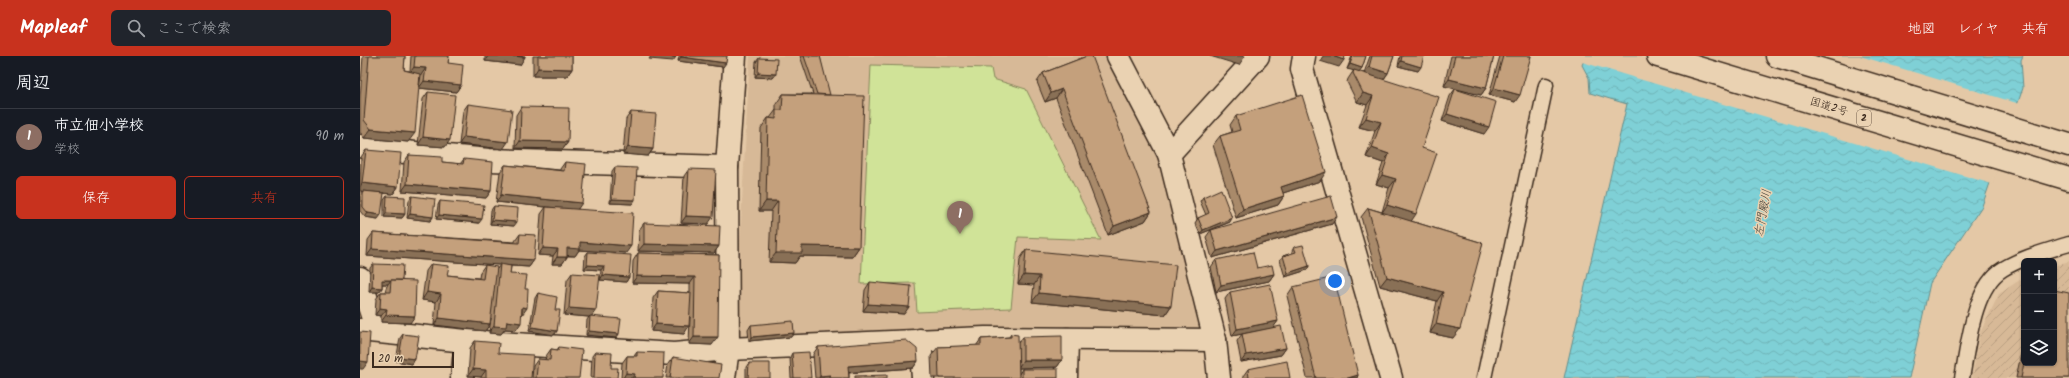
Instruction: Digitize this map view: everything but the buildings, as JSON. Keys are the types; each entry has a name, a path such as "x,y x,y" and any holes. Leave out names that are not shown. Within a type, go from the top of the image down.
{"main road":[{"path":"724,378 728,349 727,167 735,56"},
{"path":"1118,56 1169,154 1215,340 1220,378"},
{"path":"1169,154 1258,56"},
{"path":"1304,56 1302,69 1391,378"},
{"name":"国道2号","path":"1658,56 2069,179"},
{"path":"1777,56 2069,145"},
{"path":"360,146 373,149 489,160 727,167"},
{"path":"360,278 368,330 466,341 674,354 728,349 985,338 1215,340"},
{"path":"1066,378 1067,339"},
{"path":"920,340 923,378"},
{"path":"462,378 466,341"}],"lane":[{"path":"1484,378 1546,85"},
{"path":"1962,378 1973,318 1989,283 2001,270 2018,261 2069,244"}],"shaded area":[{"path":"750,56 1106,56 1154,142 1205,326 1200,332 905,330 744,346 735,332"},
{"path":"2069,261 2069,378 1972,378 1980,333 1999,294 2021,279 2021,366 2057,366 2057,265"}],"green space":[{"path":"871,65 991,68 993,79 1026,89 1101,240 1018,237 1011,308 917,312 915,283 861,284"}],"water":[{"name":"左門殿川","path":"1586,56 2023,56 2021,60 2023,88 1982,206 1930,283 1909,378 1564,378 1627,104 1590,93 1589,78 1582,65"}],"pier":[{"path":"1584,56 1860,56 2020,104 1992,184 1582,62"}],"place":[{"name":"市立佃小学校","path":"960,234"}]}
